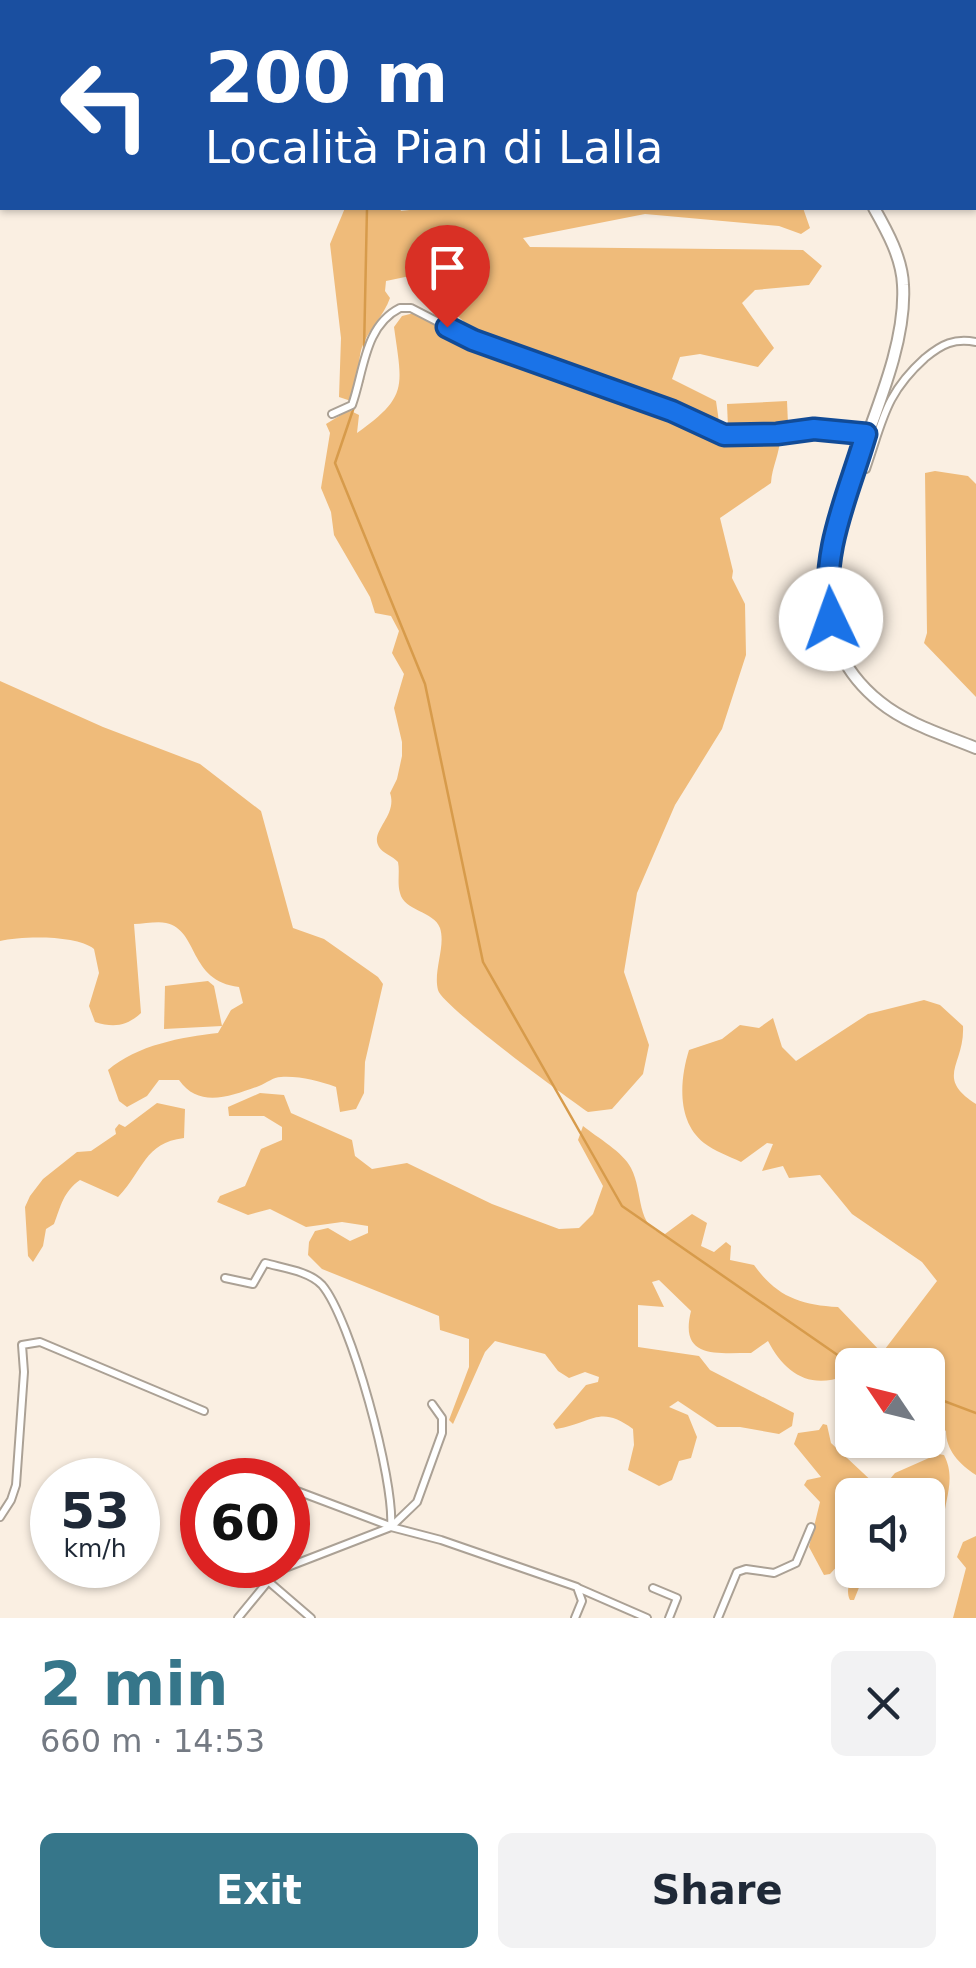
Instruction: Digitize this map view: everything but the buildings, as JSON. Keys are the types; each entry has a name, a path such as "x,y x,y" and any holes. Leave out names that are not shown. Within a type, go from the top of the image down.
{"main road":[{"path":"875,210 897,256 903,293 888,373 834,536 828,574 831,619 843,655 863,686 890,710 976,748"}],"street":[{"path":"332,414 352,405 365,354 382,322 400,308 411,308 473,340 672,411 724,435 814,429 866,434"},
{"path":"857,466 866,469 890,400 904,376 945,344 960,340 976,342"},
{"path":"225,1278 253,1284 265,1263 313,1277 324,1288 360,1366 391,1494 391,1527"},
{"path":"0,1517 12,1500 16,1485 24,1372 22,1345 40,1342 204,1412"},
{"path":"310,1558 391,1527 417,1502 442,1433 442,1418 432,1404"},
{"path":"310,1496 391,1527 577,1587 646,1618"},
{"path":"718,1618 738,1572 746,1569 774,1573 796,1562 811,1527"},
{"path":"575,1618 582,1601 577,1587"},
{"path":"238,1618 262,1588"},
{"path":"276,1588 311,1618"},
{"path":"653,1588 678,1598 669,1618"},
{"path":"618,1606 625,1618"}],"shaded area":[{"path":"344,210 804,210 810,228 801,234 779,226 645,214 523,238 530,247 803,250 822,266 809,285 755,290 742,303 774,348 758,367 700,354 680,357 672,379 716,401 720,429 631,389 525,355 481,336 410,276 386,281 385,291 390,298 362,347 357,388 351,401 339,397 341,338 330,244"},
{"path":"414,313 471,345 675,419 724,441 780,437 771,483 720,518 732,578 745,604 746,655 722,729 675,805 637,893 624,972 649,1045 643,1074 612,1109 588,1112 445,999 437,983 440,928 403,899 398,862 380,849 377,841 390,809 390,793 402,756 394,708 404,674 392,653 399,631 391,616 375,613 370,597 334,535 331,512 321,488 330,433 326,424 349,410 359,415 357,433 394,399 400,377 394,327 402,316"},
{"path":"787,401 788,424 728,427 727,404"},
{"path":"925,473 968,476 976,484 976,697 924,643"},
{"path":"0,681 103,727 200,764 261,811 293,928 324,939 383,984 365,1062 364,1093 356,1109 340,1112 336,1087 288,1077 216,1098 196,1095 179,1080 159,1080 147,1096 127,1107 119,1101 108,1070 146,1048 218,1033 231,1010 243,1003 239,987 211,975 177,928 162,922 134,924 141,1013 125,1023 102,1024 95,1022 89,1006 99,973 94,949 62,939 0,941"},
{"path":"208,981 214,986 222,1026 164,1029 165,986"},
{"path":"924,1000 940,1005 963,1026 954,1078 963,1094 976,1104 976,1475 948,1444 945,1348 886,1348 937,1281 922,1262 852,1214 820,1175 789,1178 783,1166 762,1171 773,1144 767,1143 741,1162 704,1143 685,1112 684,1074 689,1050 722,1039 740,1025 759,1028 773,1018 782,1047 796,1061 868,1014"},
{"path":"260,1093 284,1095 291,1113 352,1140 355,1156 372,1169 407,1163 492,1204 559,1229 579,1228 593,1214 603,1186 578,1140 583,1126 627,1162 644,1217 655,1230 665,1234 692,1214 707,1223 701,1246 714,1252 726,1242 731,1246 730,1260 754,1265 790,1297 838,1307 877,1348 835,1348 835,1379 820,1381 790,1369 768,1341 751,1353 703,1350 690,1338 691,1311 659,1280 652,1282 664,1307 638,1305 638,1347 699,1356 710,1370 794,1413 792,1426 779,1434 717,1427 678,1401 669,1407 688,1415 697,1437 691,1458 679,1461 672,1480 659,1486 628,1470 633,1429 622,1422 604,1416 556,1429 553,1424 586,1385 598,1382 599,1377 585,1372 569,1378 545,1354 495,1341 485,1352 453,1424 449,1420 469,1367 469,1339 440,1330 439,1316 322,1269 308,1255 315,1231 328,1228 350,1241 368,1233 368,1226 342,1222 306,1227 270,1209 248,1215 217,1202 220,1196 245,1186 261,1149 282,1140 282,1127 264,1116 229,1116 228,1107"},
{"path":"157,1103 185,1109 184,1138 152,1152 118,1197 80,1180 63,1200 54,1224 46,1229 43,1246 33,1262 28,1256 25,1207 43,1179 77,1152 91,1151 116,1134 119,1124 125,1127"},
{"path":"827,1425 835,1458 847,1458 868,1478 835,1478 835,1569 824,1575 809,1547 820,1502 804,1485 807,1480 821,1477 794,1444 798,1433"},
{"path":"929,1458 945,1458 949,1484 945,1511 945,1478 891,1478"},
{"path":"976,1536 976,1618 953,1618 966,1568 957,1557 963,1542"},
{"path":"848,1588 859,1588 854,1600 848,1596"}],"waterway":[{"path":"364,351 367,210"},
{"path":"358,395 363,379"},
{"path":"354,407 335,463 425,684 483,962 622,1206 835,1353"},
{"path":"945,1401 976,1413"}],"route":[{"path":"447,327 473,340 672,411 724,435 814,429 866,434 830,548 827,590 831,619"}]}
